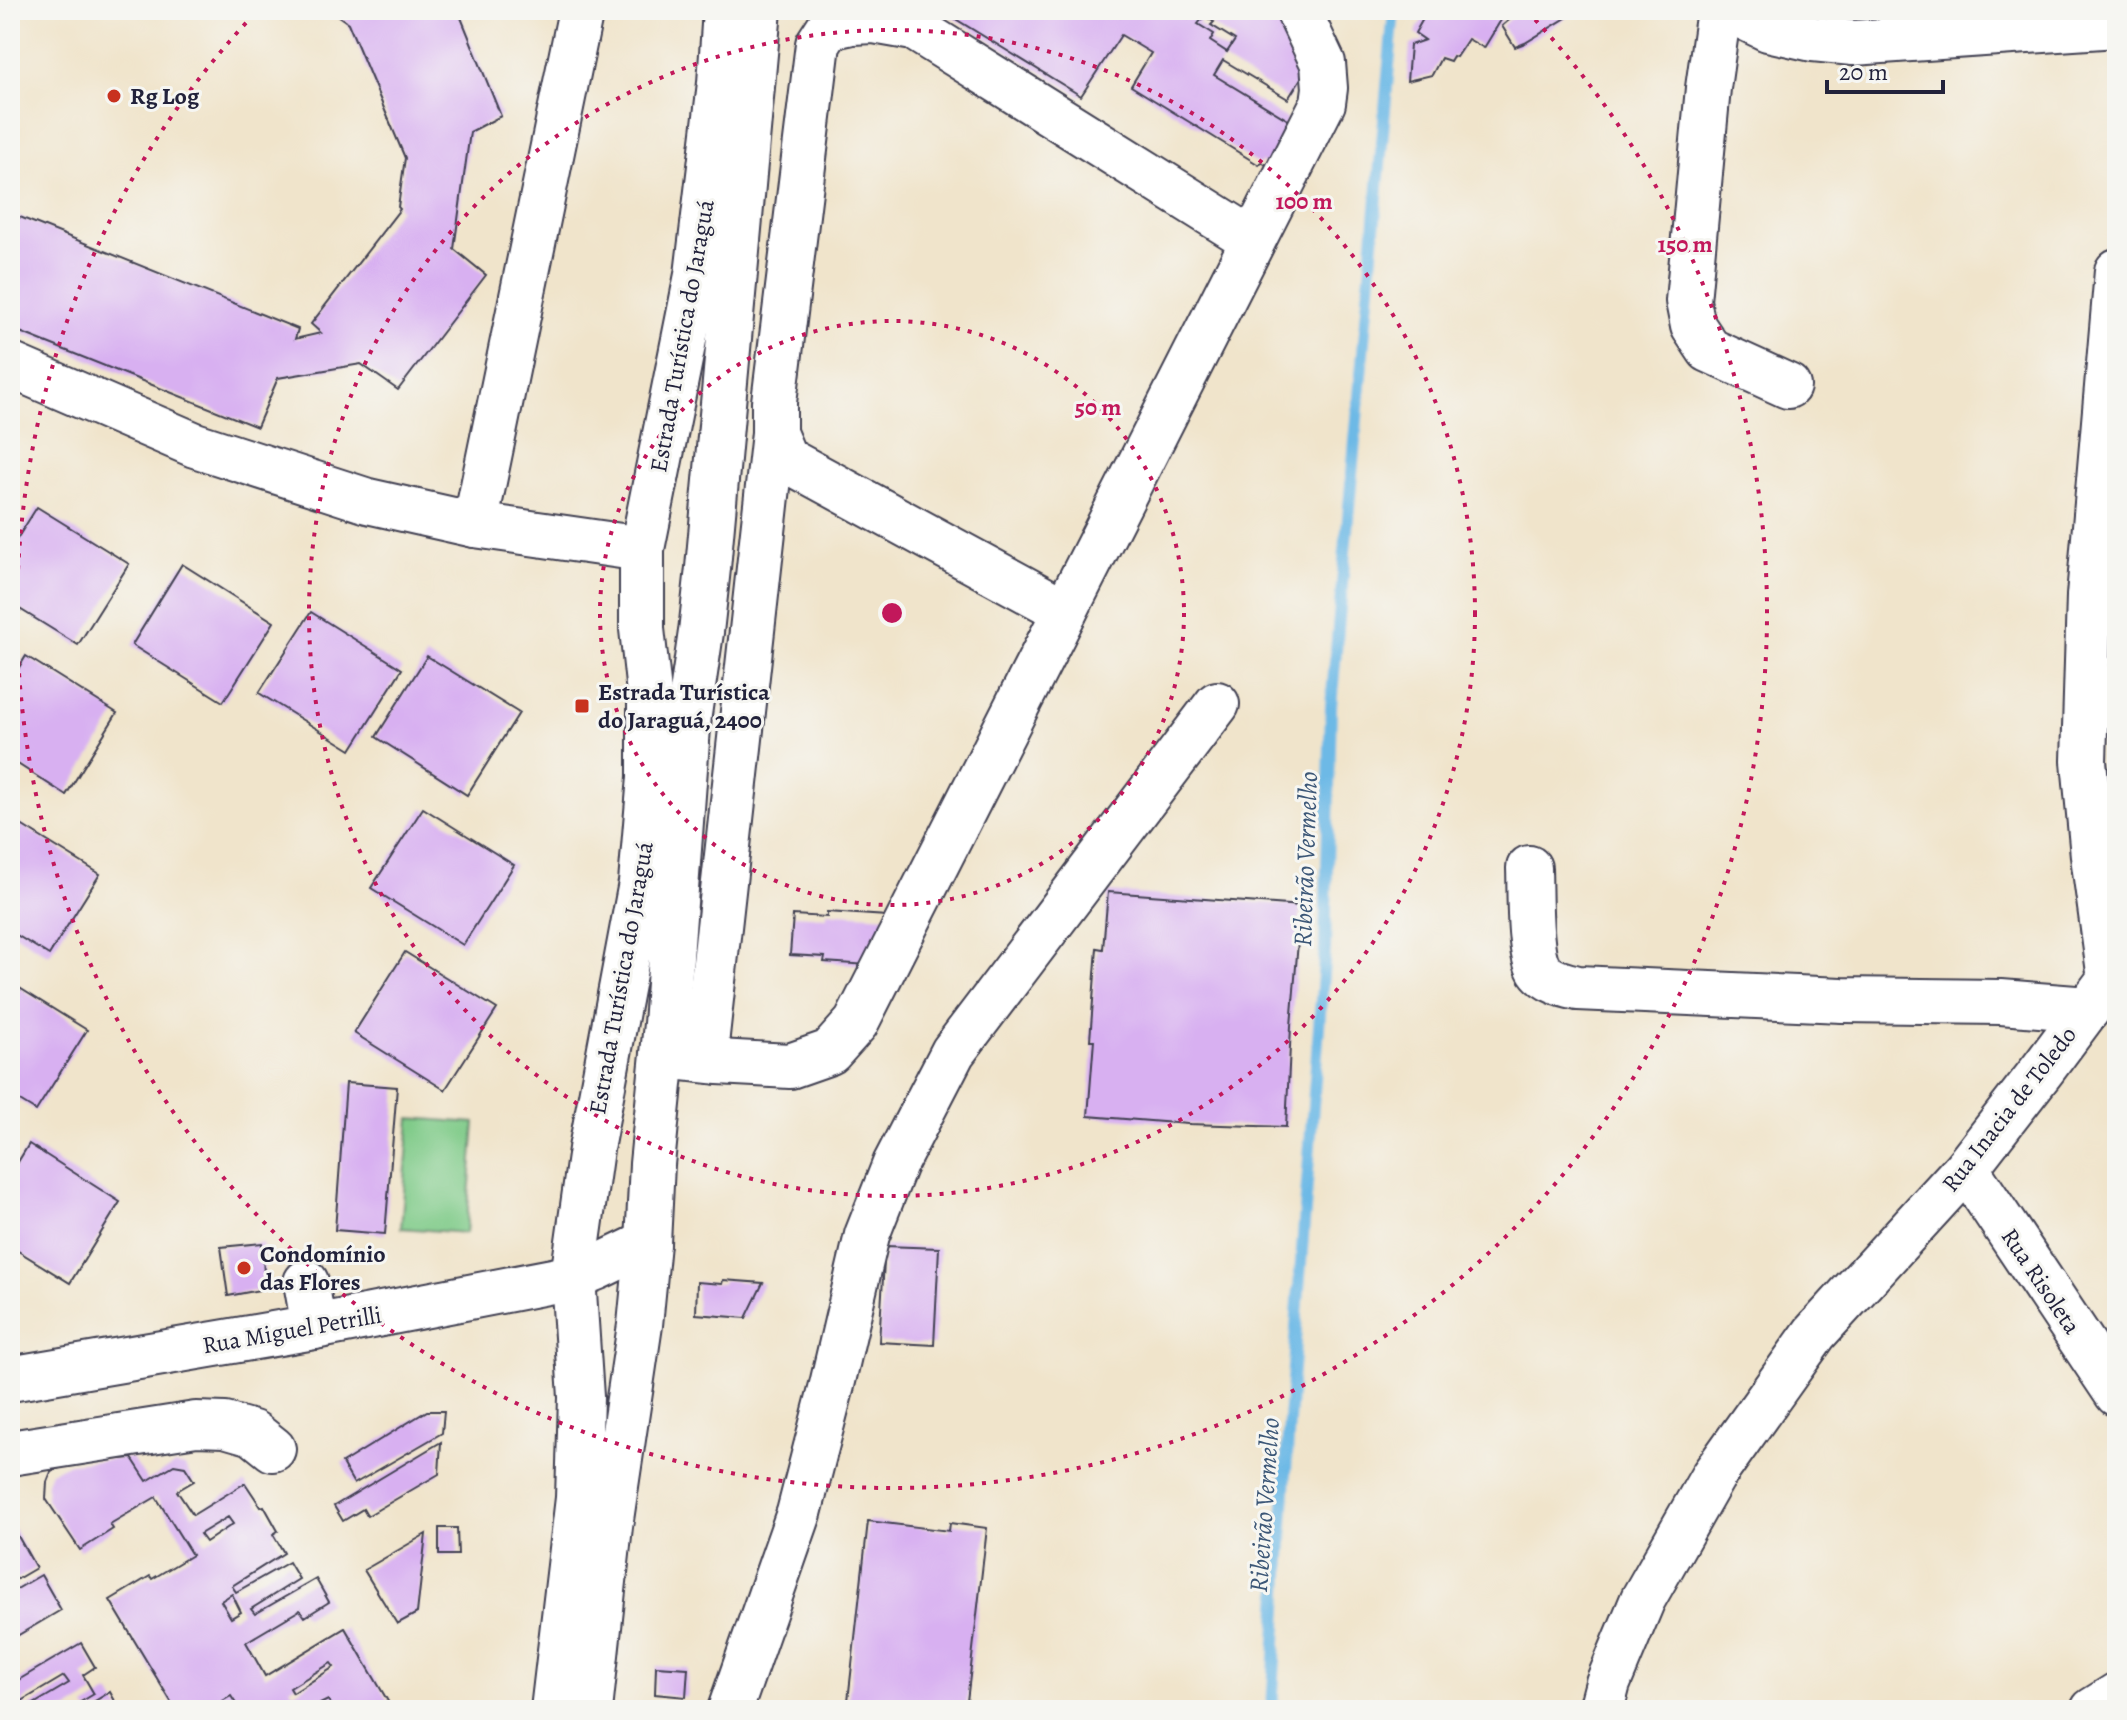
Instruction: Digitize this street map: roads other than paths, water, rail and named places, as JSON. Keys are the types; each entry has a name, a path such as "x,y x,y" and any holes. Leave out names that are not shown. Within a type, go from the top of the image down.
{"main road":[{"path":"475,525 581,10"},
{"name":"Estrada Turística do Jaraguá","path":"553,1710 578,1498 581,1397 573,1277 591,1149 641,883 650,777 650,702 642,629 642,549 697,275 720,83 725,10"},
{"name":"Estrada Turística do Jaraguá","path":"590,1710 610,1526 640,1325 689,714 708,568 759,10"},
{"path":"663,1056 790,1066 830,1052 856,1023 1323,103 1323,63 1298,10"},
{"path":"1719,10 1708,88 1688,301 1693,326 1709,350 1788,386"},
{"path":"1729,10 1768,29 1813,39 1853,43 2117,25"},
{"path":"718,1062 706,1044 774,433 774,402 818,44 829,27 874,21 914,28 1253,240"},
{"path":"1529,868 1533,952 1540,971 1557,983 1578,988 1842,1000 2001,1002 2105,987 2084,761 2089,596 2117,271"},
{"path":"10,365 195,445 368,501 475,525 675,554 708,568"},
{"path":"774,433 785,459 1065,611"},
{"path":"730,1710 799,1513 867,1235 895,1164 953,1052 1217,704"},
{"name":"Rua Inacia de Toledo","path":"1601,1710 1608,1683 1643,1599 1713,1476 1815,1333 1966,1168 2105,987"},
{"name":"Rua Risoleta","path":"1966,1168 2117,1394"},
{"name":"Rua Miguel Petrilli","path":"10,1379 314,1327 573,1277 648,1243"},
{"path":"306,1282 314,1327"},
{"path":"10,1453 196,1424 225,1425 253,1433 273,1449"},
{"path":"2093,1710 2117,1695"}],"waterway":[{"name":"Ribeirão Vermelho","path":"1272,1710 1289,1420 1325,948 1331,706 1394,10"}],"place":[{"name":"Rg Log","path":"114,96"},
{"name":"Estrada Turística do Jaraguá, 2400","path":"582,706"},
{"name":"Condomínio das Flores","path":"244,1268"}]}
